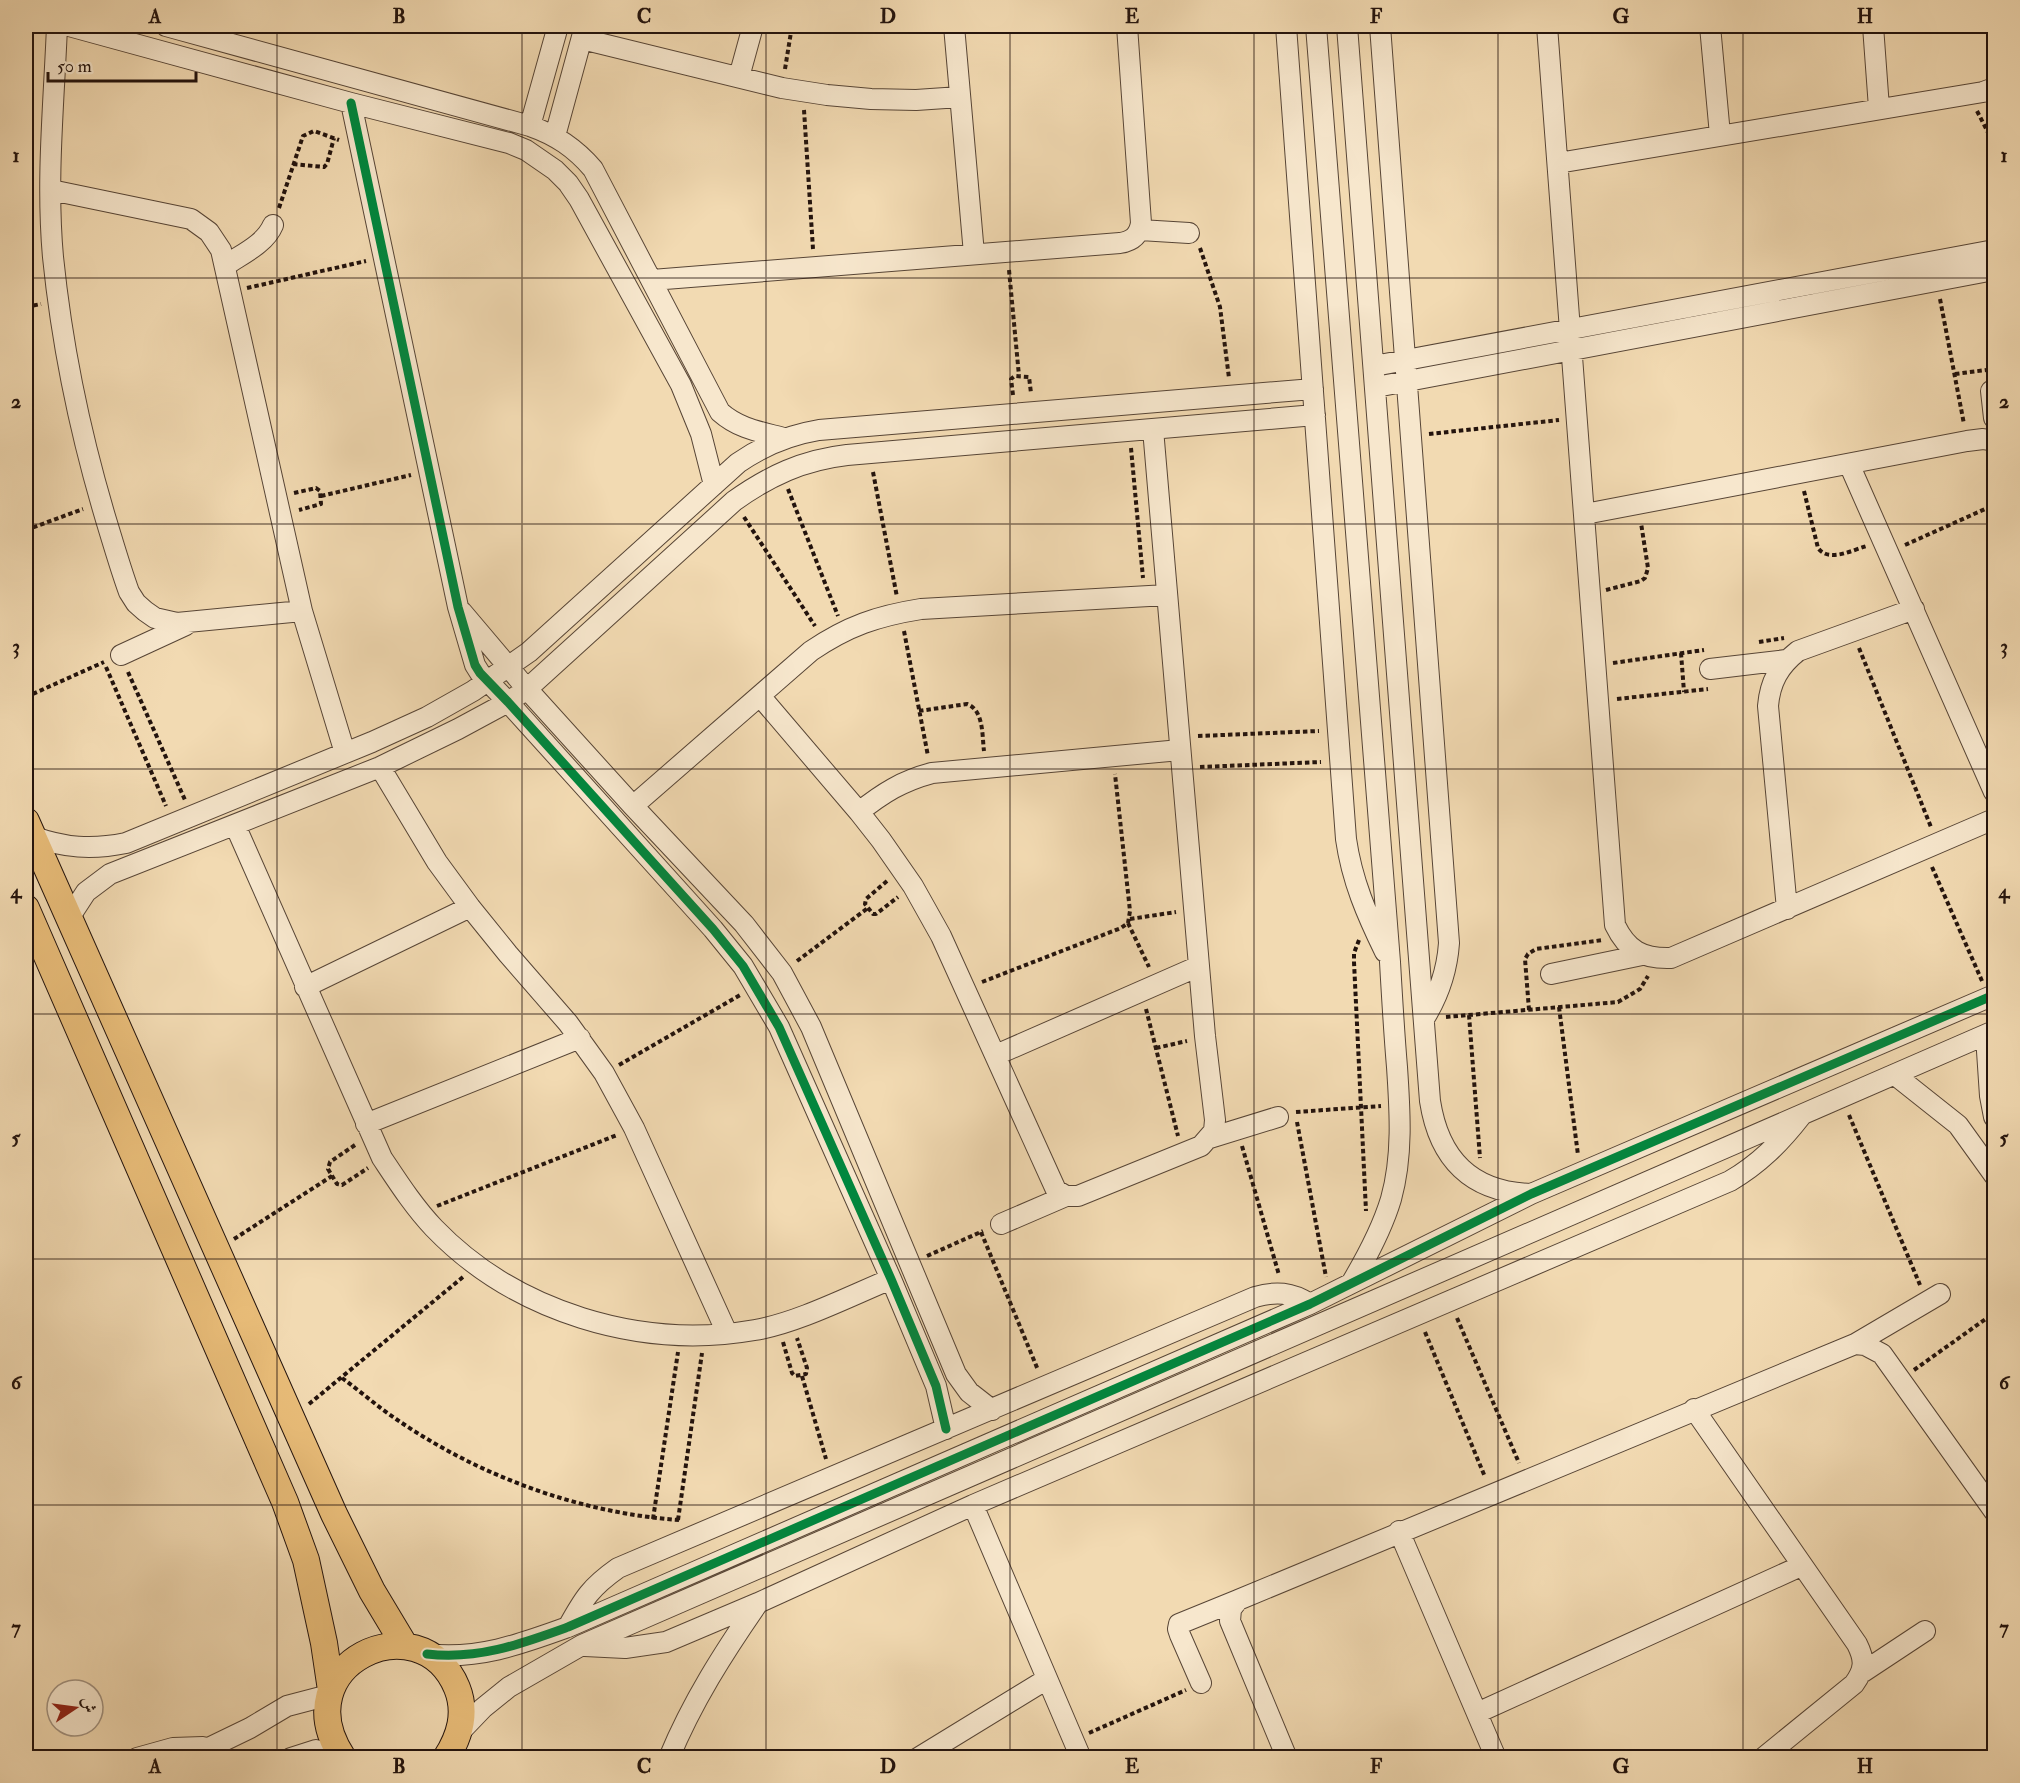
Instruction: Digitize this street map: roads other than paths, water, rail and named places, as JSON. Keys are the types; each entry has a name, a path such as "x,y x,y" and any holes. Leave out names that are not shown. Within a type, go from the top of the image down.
{"main road":[{"path":"29,829 352,1553 388,1620 416,1650 441,1665 453,1679 460,1696 462,1714 454,1748"},
{"path":"26,908 285,1502 306,1560 324,1642 330,1693 327,1712 328,1728 342,1758"},
{"path":"330,1693 342,1670 360,1655 382,1647 416,1650"}],"street":[{"path":"57,26 51,190 53,256 74,388 101,503 125,581 136,603 155,618 167,622 191,623 302,611"},
{"path":"69,26 351,103 510,143 541,159 568,183 579,199 681,385 701,434 714,485"},
{"path":"166,26 530,126 555,136 582,156 593,169 720,412 747,429 784,438"},
{"path":"530,126 558,26"},
{"path":"739,77 753,26"},
{"path":"954,26 974,254"},
{"path":"652,280 1127,242 1140,230 1127,26"},
{"path":"1286,26 1349,862 1362,905 1390,962"},
{"path":"1316,26 1390,962 1399,1105 1398,1157 1391,1198 1372,1247 1351,1283"},
{"path":"1347,26 1433,1123 1440,1141 1451,1158 1466,1173 1482,1184 1498,1190 1531,1194"},
{"path":"1380,26 1449,943 1448,963 1443,983 1424,1019"},
{"path":"1547,26 1615,925 1621,937 1631,948 1649,957"},
{"path":"1710,26 1720,135"},
{"path":"1873,26 1879,108"},
{"path":"555,136 583,32 782,88 871,99 916,100 960,97"},
{"path":"1558,163 1995,88"},
{"path":"351,103 458,608 475,665 714,929 756,986 779,1027 891,1279 936,1386 946,1430"},
{"path":"51,190 191,219 201,224 216,240 226,265 302,611 345,753"},
{"path":"226,265 261,241 273,225"},
{"path":"1140,230 1189,233"},
{"path":"1374,366 1995,250"},
{"path":"1376,387 1995,270"},
{"path":"29,829 68,846 105,847 126,843 427,717 488,682 529,652 738,463 753,452 784,438 819,430 1313,389"},
{"path":"1991,391 1995,418"},
{"path":"69,918 87,892 110,874 380,767 508,702 527,689 734,501 781,472 802,464 835,457 1315,415"},
{"path":"1001,1224 1066,1197 1078,1196 1183,1155 1201,1146 1214,1131 1215,1120 1205,1036 1153,429"},
{"path":"1585,514 1967,441 1983,439 1995,441"},
{"path":"1849,464 1995,792"},
{"path":"633,806 811,651 844,630 874,619 921,609 1167,595"},
{"path":"458,608 527,689 744,924 782,973 811,1028 956,1374 969,1392 992,1410"},
{"path":"1787,909 1768,706 1772,683 1786,660 1797,651 1914,609"},
{"path":"112,659 191,623"},
{"path":"1710,669 1786,660"},
{"path":"760,696 859,812 913,886 941,936 996,1055 1052,1186 1066,1197"},
{"path":"859,812 886,791 916,778 940,772 1181,751"},
{"path":"380,767 437,862 470,907 580,1038 604,1073 634,1128 727,1333"},
{"path":"1551,974 1649,957 1671,958 1684,954 1995,819"},
{"path":"235,825 382,1158 406,1194 434,1227 500,1282 538,1302 578,1317 620,1328 705,1334 755,1330 784,1322 891,1279"},
{"path":"305,987 470,907"},
{"path":"996,1055 1199,966"},
{"path":"416,1650 447,1656 489,1653 568,1627 1310,1304 1531,1194 1992,996"},
{"path":"454,1748 483,1708 509,1687 582,1645 1990,1034 1990,1096 1995,1118"},
{"path":"368,1130 580,1038"},
{"path":"1895,1075 1958,1125 1995,1174"},
{"path":"582,1645 625,1648 666,1642 758,1603 973,1505 1730,1181 1752,1168 1771,1151 1802,1114"},
{"path":"1210,1138 1287,1115"},
{"path":"568,1627 586,1594 599,1581 618,1568 1255,1297 1269,1293 1284,1293 1299,1297 1310,1304"},
{"path":"1201,1683 1180,1635 1179,1624 1855,1344 1933,1298"},
{"path":"1855,1344 1865,1345 1882,1354 1995,1511"},
{"path":"1694,1409 1857,1644 1863,1657 1863,1672"},
{"path":"973,1505 1077,1749"},
{"path":"1399,1531 1496,1758"},
{"path":"1477,1713 1801,1566"},
{"path":"1238,1600 1231,1609 1230,1621 1287,1758"},
{"path":"669,1758 681,1730 716,1665 758,1603"},
{"path":"1763,1758 1854,1684 1863,1672 1925,1631"},
{"path":"918,1758 1047,1679"},
{"path":"188,1758 250,1728 286,1706 330,1693"},
{"path":"137,1758 173,1748 212,1747"},
{"path":"291,1758 316,1750 342,1758"}]}
